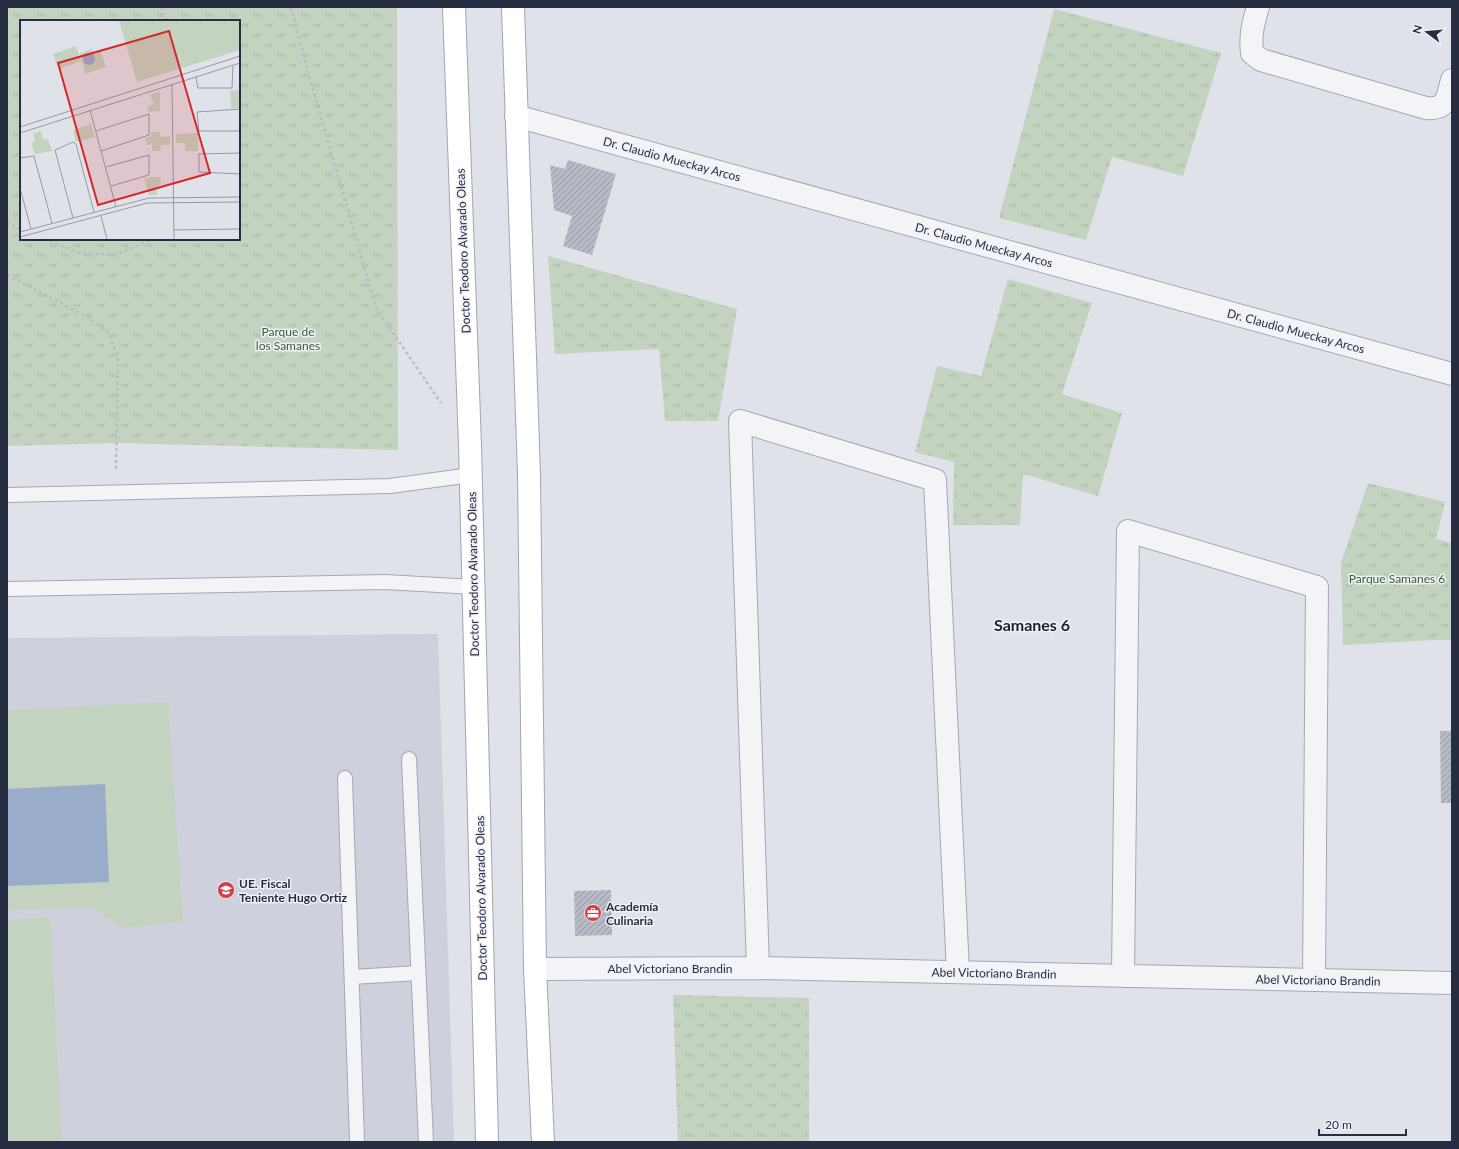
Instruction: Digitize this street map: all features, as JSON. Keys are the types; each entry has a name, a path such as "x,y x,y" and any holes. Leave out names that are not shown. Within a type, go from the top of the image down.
{"main road":[{"name":"Doctor Teodoro Alvarado Oleas","path":"454,7 471,475 487,1142"},
{"path":"513,7 529,474 535,969 543,1142"}],"street":[{"path":"1258,7 1252,29 1251,41 1252,53 1261,60 1426,108 1436,109 1442,105 1446,100 1452,80"},
{"name":"Dr. Claudio Mueckay Arcos","path":"516,116 1452,374"},
{"path":"758,968 740,421 935,480 958,972"},
{"path":"1123,976 1128,531 1317,587 1314,980"},
{"name":"Abel Victoriano Brandin","path":"535,969 758,968 1452,983"}],"lane":[{"path":"7,495 390,486 471,475"},
{"path":"7,589 385,582 474,587"},
{"path":"408,758 426,1142"},
{"path":"346,778 357,1142"},
{"path":"352,977 418,973"}],"path":[{"path":"161,7 166,20"},
{"path":"291,7 310,79 376,308 443,406"},
{"path":"7,222 20,229"},
{"path":"47,240 83,254 117,254 151,240"},
{"path":"7,275 89,318 108,332 118,357 115,492"}],"shaded area":[{"name":"UE. Fiscal Teniente Hugo Ortiz","path":"438,634 454,1142 7,1142 7,638"}],"green space":[{"name":"Parque de los Samanes","path":"7,7 397,7 398,450 117,443 7,446"},
{"path":"1054,9 1221,53 1183,176 1112,157 1086,240 999,218"},
{"path":"548,256 737,309 718,421 665,421 659,349 555,354"},
{"path":"1008,279 1092,303 1062,394 1122,413 1098,496 1023,474 1020,525 953,525 954,462 915,452 937,366 981,376"},
{"name":"Parque Samanes 6","path":"1368,483 1445,502 1436,539 1452,543 1452,640 1343,645 1341,563"},
{"path":"168,702 183,922 122,928 92,907 7,910 7,710"},
{"path":"50,917 62,1142 7,1142 7,920"},
{"path":"673,995 809,998 809,1142 678,1142"}],"water":[{"path":"105,784 109,882 7,886 7,789"}],"building":[{"path":"568,160 616,174 592,255 563,246 572,216 554,210 550,165 565,169"},
{"path":"1440,731 1452,731 1452,803 1441,803"},
{"name":"Academía Culinaria","path":"611,890 612,935 575,936 574,891"}],"place":[{"name":"UE. Fiscal Teniente Hugo Ortiz","path":"226,890"},
{"name":"Academía Culinaria","path":"593,913"}],"district":[{"name":"Samanes 6","path":"1032,624"}]}
